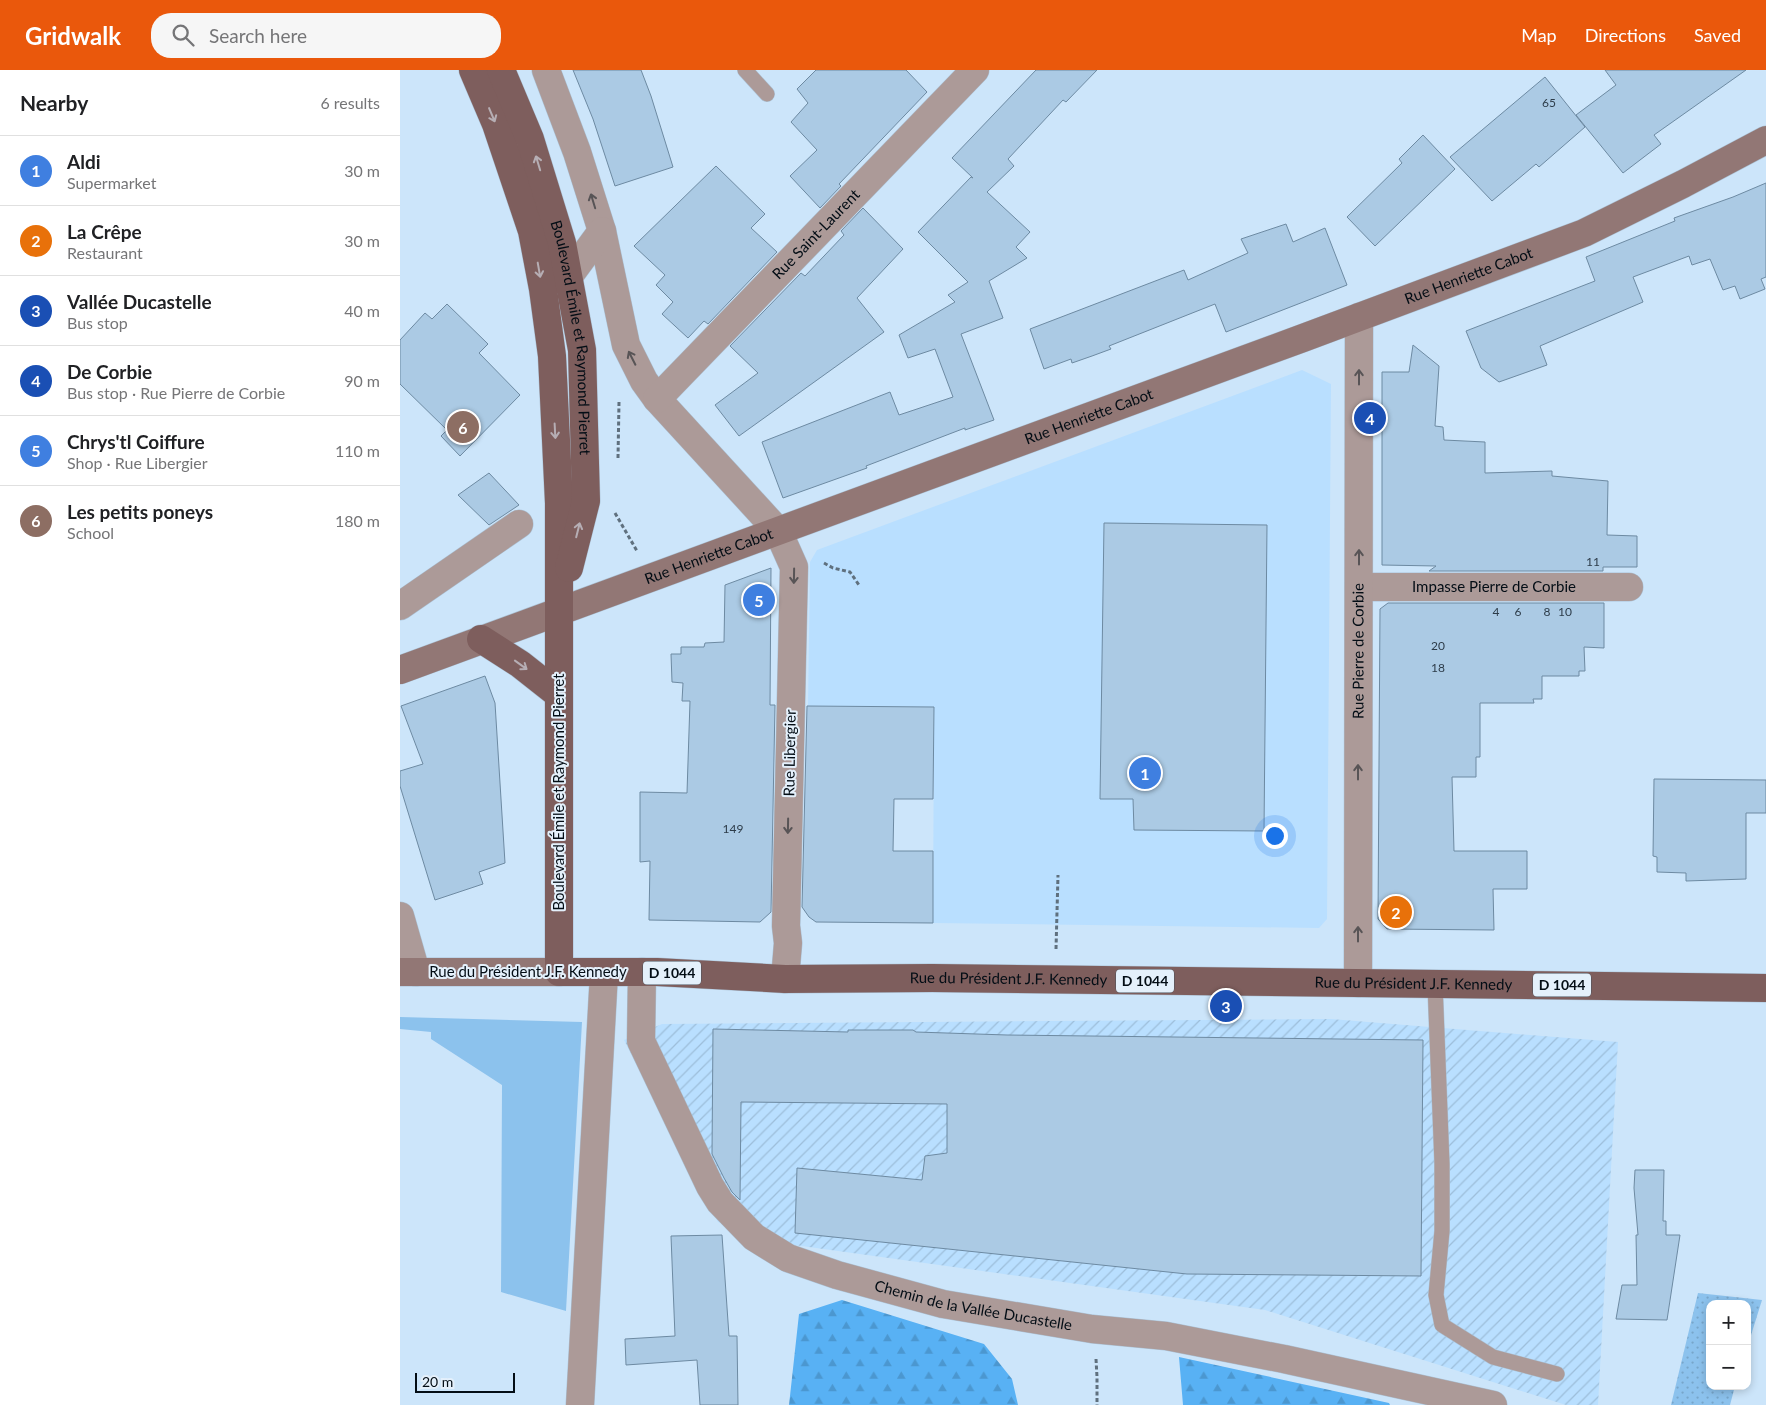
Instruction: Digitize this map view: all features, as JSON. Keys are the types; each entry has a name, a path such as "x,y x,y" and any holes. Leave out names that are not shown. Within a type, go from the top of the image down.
{"main road":[{"name":"Boulevard Émile et Raymond Pierret","path":"473,70 496,124 532,231 543,289 552,356 559,503 559,972"},
{"name":"Boulevard Émile et Raymond Pierret","path":"501,70 530,139 562,243 582,350 586,500 558,611"},
{"path":"481,639 520,664 558,694"},
{"name":"Rue du Président J.F. Kennedy","path":"559,972 642,972 785,979 1766,988"}],"street":[{"path":"546,70 577,152 602,231 626,345 650,390"},
{"name":"Rue Saint-Laurent","path":"650,390 972,71"},
{"name":"Rue Henriette Cabot","path":"400,670 1584,233 1766,140"},
{"path":"569,276 602,231"},
{"name":"Rue Pierre de Corbie","path":"1358,983 1359,317"},
{"name":"Rue Libergier","path":"650,390 778,531 794,567 786,926 788,943 785,979"},
{"path":"400,606 519,524"},
{"name":"Impasse Pierre de Corbie","path":"1359,587 1629,587"},
{"path":"400,916 408,972"},
{"name":"Rue du Président J.F. Kennedy","path":"408,972 559,972"},
{"name":"Chemin de la Vallée Ducastelle","path":"642,972 641,1041 710,1186 720,1202 754,1237 788,1258 837,1275 943,1304 1092,1329 1166,1336 1284,1359 1493,1405"},
{"path":"580,1405 604,973"}],"lane":[{"path":"745,70 767,94"},
{"path":"1435,984 1442,1164 1442,1232 1436,1295 1442,1325 1493,1357 1557,1374"}],"path":[{"path":"617,464 620,399 650,390"},
{"path":"615,506 615,513 635,546 646,579"},
{"path":"806,521 813,552 824,563 833,568 850,572 859,585"},
{"path":"1056,980 1058,875"},
{"path":"1092,1329 1098,1377 1096,1405"}],"shaded area":[{"path":"1302,370 1331,384 1327,919 1319,928 933,923 934,707 808,706 810,562 817,550"},
{"path":"400,1017 582,1022 566,1311 501,1292 502,1085 431,1039 431,1032 400,1029"},
{"path":"1331,1019 1618,1042 1598,1405 1566,1405 1265,1310 780,1243 718,1222 624,1040 662,1024"},
{"path":"1698,1293 1762,1300 1751,1335 1751,1300 1706,1300 1706,1390 1734,1390 1730,1405 1671,1405"}],"green space":[{"path":"842,1300 984,1344 1012,1379 1018,1405 789,1405 799,1314"},
{"path":"1179,1357 1389,1403 1390,1405 1183,1405"}],"building":[{"path":"573,70 641,70 673,167 615,186 593,119"},
{"path":"816,70 906,70 927,92 839,184 841,186 820,208 790,176 817,150 791,122 808,103 797,89"},
{"path":"1036,70 1097,70 1066,102 1063,100 1008,159 1014,166 987,192 1030,232 1016,247 1027,258 989,281 1003,318 961,334 994,420 965,430 965,428 866,466 867,468 783,498 762,442 890,392 899,415 953,397 935,349 908,358 899,335 955,302 948,295 968,282 918,232 971,177 973,178 952,158"},
{"path":"1605,70 1746,70 1654,135 1661,144 1623,173 1576,115 1616,85"},
{"path":"1545,77 1585,127 1539,167 1536,164 1492,201 1450,157"},
{"path":"1423,135 1455,169 1375,246 1347,217 1402,163 1399,159"},
{"path":"716,166 765,214 751,228 777,252 708,324 704,321 688,338 662,314 673,302 656,285 665,275 634,246"},
{"path":"1766,183 1766,277 1761,279 1765,289 1740,299 1735,286 1723,290 1710,259 1692,265 1689,256 1633,277 1643,302 1540,346 1547,365 1499,382 1481,368 1466,331 1595,281 1586,257 1675,221 1674,218"},
{"path":"863,208 903,249 857,298 884,332 739,436 715,405 758,373 730,346 801,273 805,276 844,235 841,231"},
{"path":"1286,224 1293,242 1325,228 1347,285 1226,332 1215,304 1109,346 1111,349 1072,363 1071,359 1044,369 1030,329 1184,270 1188,280 1248,253 1241,239"},
{"path":"447,304 488,344 479,353 520,395 460,456 441,436 447,430 400,384 400,340 425,313 432,319"},
{"path":"1413,345 1439,366 1435,426 1443,427 1444,440 1485,442 1485,473 1552,471 1552,476 1608,481 1607,535 1637,536 1637,567 1603,567 1603,571 1429,571 1436,566 1382,565 1382,372 1409,372"},
{"path":"489,473 519,505 489,525 458,495"},
{"path":"1104,523 1267,525 1264,831 1134,830 1133,799 1100,799"},
{"path":"771,568 770,705 775,705 771,912 760,922 649,920 650,861 640,862 640,792 687,793 690,701 682,701 683,683 672,682 671,654 681,654 681,647 704,647 705,643 724,642 725,585"},
{"path":"1388,603 1604,603 1604,648 1584,647 1585,671 1579,671 1579,676 1542,676 1542,699 1533,699 1534,703 1480,703 1480,757 1476,757 1476,777 1452,777 1454,851 1527,851 1527,889 1493,889 1494,930 1387,929 1378,919 1380,609"},
{"path":"485,676 495,703 505,863 479,872 483,884 435,900 400,786 400,771 423,764 401,706"},
{"path":"807,706 934,707 933,799 894,799 893,851 933,851 933,923 816,922 809,917 802,907"},
{"path":"1654,779 1766,780 1766,813 1746,813 1746,879 1686,881 1686,873 1657,872 1657,857 1653,856"},
{"path":"713,1029 848,1032 848,1030 913,1030 916,1032 1007,1035 1423,1040 1421,1276 1187,1274 795,1233 797,1168 922,1180 925,1156 947,1153 947,1104 741,1102 740,1200 732,1192 712,1154"},
{"path":"1635,1170 1664,1170 1663,1221 1666,1221 1666,1235 1680,1235 1667,1320 1616,1319 1622,1285 1637,1285 1636,1235 1638,1235 1634,1188"},
{"path":"722,1235 729,1336 737,1336 738,1405 700,1405 697,1360 626,1365 625,1339 675,1336 671,1236"}],"place":[{"name":"De Corbie","path":"1370,418"},
{"name":"Les petits poneys","path":"463,427"},
{"name":"Chrys'tl Coiffure","path":"759,600"},
{"name":"Aldi","path":"1145,773"},
{"name":"La Crêpe","path":"1396,912"},
{"name":"Vallée Ducastelle","path":"1226,1006"}]}
